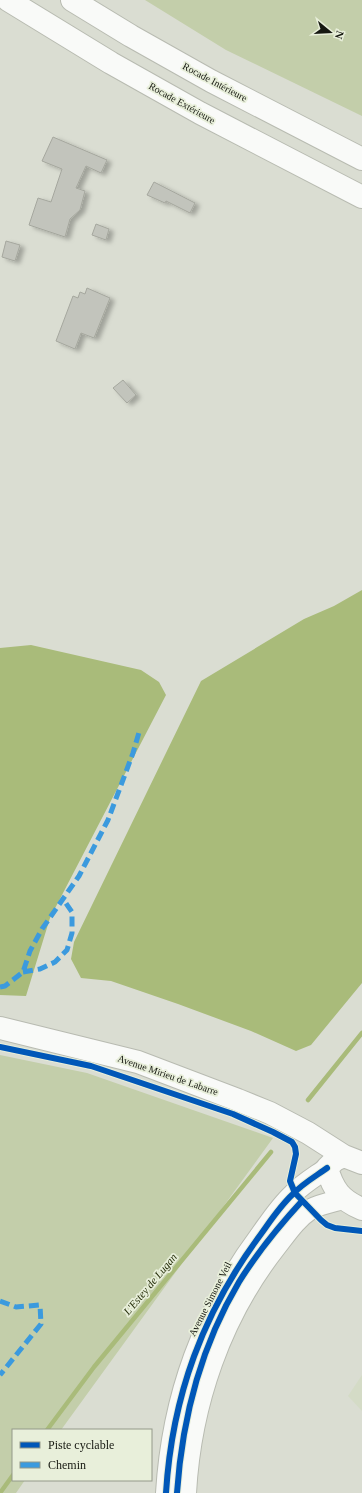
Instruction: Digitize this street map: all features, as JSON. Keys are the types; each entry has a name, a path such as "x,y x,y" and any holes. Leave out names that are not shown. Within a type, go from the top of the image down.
{"main road":[{"name":"Rocade Extérieure","path":"8,0 111,63 200,113 362,197"},
{"name":"Rocade Intérieure","path":"72,0 131,36 211,81 362,159"},
{"name":"Avenue Mirieu de Labarre","path":"0,1028 138,1062 238,1100 270,1113 305,1131 344,1163"},
{"path":"344,1163 331,1183 352,1204"}],"street":[{"name":"Avenue Simone Veil","path":"186,1493 187,1469 192,1432 201,1397 203,1332 230,1278 245,1255 291,1195 344,1163"},
{"name":"Avenue Simone Veil","path":"166,1493 168,1467 180,1399 203,1357 234,1312 247,1288 262,1265 295,1222 318,1206 352,1204"}],"shaded area":[{"path":"145,0 362,0 362,116 226,50"},
{"path":"362,590 362,983 311,1045 296,1051 251,1031 111,981 81,978 71,959 74,942 201,681 304,619 334,606"},
{"path":"31,645 141,670 159,682 166,695 50,918 26,996 0,995 0,648"},
{"path":"0,1055 87,1073 273,1138 62,1429 12,1429 12,1481 24,1481 16,1493 0,1493"},
{"path":"362,1375 362,1411 348,1396"}],"building":[{"path":"53,137 107,160 101,173 86,166 76,188 85,191 80,210 70,219 65,237 29,225 38,198 51,202 62,169 42,161"},
{"path":"154,182 195,203 190,213 166,201 165,203 147,195"},
{"path":"96,224 109,229 106,240 92,235"},
{"path":"6,241 20,245 15,261 2,257"},
{"path":"87,288 110,298 94,338 81,333 75,349 56,341 73,296 78,298 80,292 85,294"},
{"path":"123,380 136,395 127,403 113,388"}],"waterway":[{"name":"L'Estey de Lugan","path":"308,1100 362,1033"},
{"name":"L'Estey de Lugan","path":"48,1429 94,1367 271,1152"},
{"name":"L'Estey de Lugan","path":"0,1493 12,1476"}],"marked path":[{"path":"0,987 5,986 23,972 30,951 42,929 79,876 108,820 133,753 140,729"},
{"path":"23,972 40,969 55,962 67,950 72,933 72,912 63,899"},
{"path":"0,1301 16,1307 40,1305 41,1324 0,1375"}],"cycle path":[{"path":"0,1047 91,1066 233,1114 273,1132 292,1142 295,1147 296,1154 290,1181 295,1193 327,1225 335,1228 362,1231"},
{"path":"166,1493 169,1457 183,1389 194,1356 207,1325 241,1264 276,1213 297,1190 327,1168"},
{"path":"177,1493 183,1438 189,1411 204,1358 214,1332 226,1306 246,1271 269,1240 302,1201"}]}
